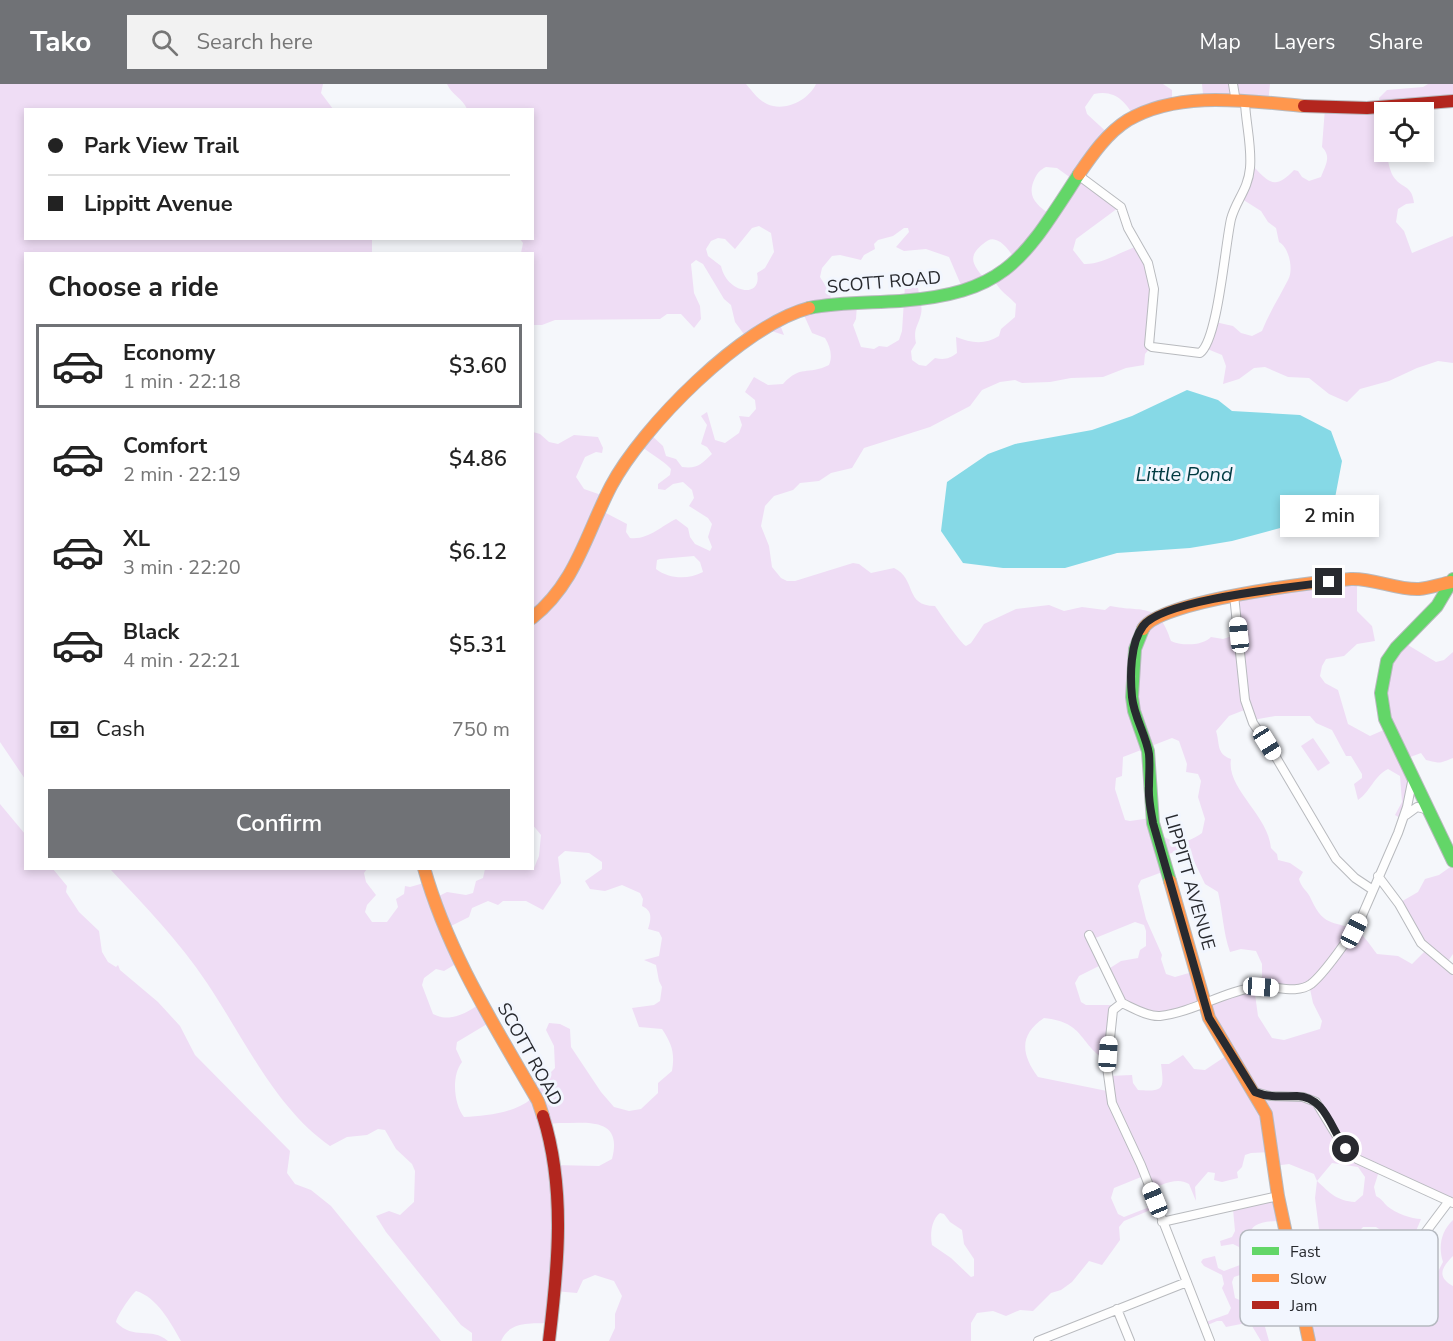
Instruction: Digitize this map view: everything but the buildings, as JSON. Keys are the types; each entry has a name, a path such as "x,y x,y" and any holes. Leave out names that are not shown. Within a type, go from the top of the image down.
{"street":[{"path":"1078,176 1121,207 1128,228 1148,263 1153,276 1154,289 1149,345 1162,349 1200,353 1206,345 1219,298 1231,220 1248,185 1250,154 1240,103 1233,84"},
{"name":"SCOTT ROAD","path":"534,616 554,601 566,586 609,491 634,447 652,426 743,344 770,325 802,310 828,305 939,298 984,284 1006,270 1038,238 1078,176 1110,136 1141,113 1192,102 1354,108 1453,100"},
{"name":"LIPPITT AVENUE","path":"1285,1230 1268,1124 1255,1092 1213,1026 1153,823 1149,803 1148,752 1134,711 1132,697 1132,663 1138,637 1144,625 1153,617 1171,610 1234,595 1353,579 1419,589 1452,580"},
{"path":"1452,580 1437,606 1390,656 1383,676 1381,703 1385,719 1453,861"},
{"path":"1234,595 1245,700 1252,723 1277,759 1336,859 1354,878 1373,890"},
{"path":"1089,935 1122,1003 1150,1015 1159,1016 1206,1004 1253,988 1298,989 1310,984 1354,931 1402,821 1413,776"},
{"path":"1402,821 1411,809 1422,807 1429,810"},
{"name":"SCOTT ROAD","path":"425,870 433,900 457,959 538,1101 546,1120 554,1157 557,1208 556,1260 549,1341"},
{"path":"1378,876 1399,904 1421,943 1453,970"},
{"path":"1122,1003 1114,1007 1112,1013 1108,1054 1108,1083 1115,1113 1141,1165 1210,1341"},
{"path":"1255,1092 1270,1096 1304,1097 1316,1102 1341,1143 1357,1159 1451,1202 1428,1230"},
{"path":"1162,1222 1278,1196"},
{"path":"1043,1340 1187,1282"},
{"path":"1118,1309 1130,1341"},
{"name":"LIPPITT AVENUE","path":"1306,1326 1309,1341"}],"shaded area":[{"path":"0,84 323,84 321,93 332,108 24,108 24,240 372,240 372,252 24,252 24,778 0,742"},
{"path":"447,84 746,84 764,102 781,107 801,100 816,84 1163,84 1172,90 1172,107 1135,118 1124,102 1108,93 1094,94 1085,107 1087,114 1112,137 1079,177 1118,208 1076,239 1073,250 1084,264 1103,261 1135,247 1143,258 1149,270 1153,295 1150,348 1145,354 1144,365 1126,368 1103,377 1071,378 1050,382 1022,383 1015,380 1000,382 982,390 970,406 930,427 864,448 852,468 831,473 819,481 800,483 793,490 774,496 765,506 761,526 769,546 772,567 781,578 795,581 853,563 859,564 871,573 894,568 906,579 914,597 925,605 935,606 966,646 971,643 984,624 1016,609 1049,605 1064,611 1082,607 1105,610 1110,606 1148,611 1161,620 1171,641 1197,644 1211,637 1223,639 1235,635 1236,598 1357,583 1357,611 1372,626 1375,641 1357,644 1344,656 1326,659 1320,676 1325,683 1338,690 1348,724 1370,736 1386,729 1384,674 1403,642 1436,662 1444,660 1453,652 1453,758 1435,762 1426,760 1421,753 1405,759 1410,789 1400,818 1395,815 1402,802 1400,776 1388,769 1358,800 1354,784 1362,778 1362,774 1351,756 1346,756 1332,730 1316,723 1310,716 1275,716 1253,720 1247,709 1229,716 1216,731 1219,748 1226,757 1231,759 1231,770 1235,781 1263,824 1271,848 1277,854 1278,860 1290,863 1303,872 1299,879 1300,882 1316,909 1326,920 1358,932 1377,954 1398,956 1412,964 1425,951 1399,903 1418,892 1425,879 1439,875 1453,865 1453,954 1446,964 1453,971 1453,1204 1379,1171 1374,1187 1376,1196 1390,1209 1421,1219 1416,1230 1380,1230 1376,1227 1363,1227 1361,1230 1319,1230 1315,1198 1317,1181 1314,1174 1289,1164 1274,1166 1271,1152 1251,1153 1245,1155 1242,1167 1237,1172 1238,1178 1222,1182 1214,1180 1215,1173 1208,1172 1195,1187 1196,1201 1189,1184 1179,1181 1168,1182 1147,1190 1141,1177 1114,1188 1111,1198 1118,1214 1124,1217 1152,1206 1153,1209 1124,1221 1119,1227 1120,1240 1102,1265 1089,1261 1072,1282 1061,1290 1051,1293 1033,1311 1020,1310 1006,1316 993,1311 977,1313 971,1323 971,1341 609,1341 615,1328 615,1314 622,1296 614,1281 595,1275 583,1280 577,1293 554,1291 552,1323 516,1326 505,1334 501,1341 472,1341 472,1333 461,1325 386,1232 376,1216 389,1211 400,1215 414,1202 415,1171 412,1164 396,1149 385,1130 378,1129 367,1135 347,1137 330,1146 310,1130 293,1112 262,1071 207,983 185,953 111,870 366,870 364,873 366,882 376,895 367,905 365,912 372,922 387,922 398,907 396,899 404,894 405,886 424,883 431,900 447,892 466,895 473,893 476,881 483,878 485,870 534,870 539,856 541,835 534,826 534,432 540,434 549,442 558,444 574,435 598,437 603,448 602,453 596,452 585,457 576,477 584,489 607,497 604,512 627,524 626,532 630,538 649,535 676,519 688,528 695,544 710,551 712,547 708,537 712,524 708,518 689,506 694,498 692,490 683,482 673,484 665,490 658,489 658,484 670,475 671,469 640,445 650,434 663,446 666,456 676,459 682,467 699,465 712,454 707,447 701,444 707,425 701,416 707,412 715,440 725,443 739,433 742,425 739,416 749,417 756,409 755,400 745,392 754,377 768,385 783,384 795,374 829,365 831,355 825,338 812,333 803,313 779,322 784,335 765,329 746,337 735,322 731,305 724,299 703,264 696,260 691,264 694,293 700,306 701,319 694,328 681,314 667,314 660,319 555,320 542,325 534,325 534,252 521,252 523,243 521,240 534,240 534,108 466,108","holes":["1046,167 1057,168 1075,181 1051,215 1037,204 1032,195 1032,184 1037,174","759,226 771,233 774,252 765,268 757,273 755,287 744,290 730,283 721,266 708,256 706,249 711,241 718,238 725,239 735,249 752,228","904,228 908,228 909,232 896,247 904,251 926,249 949,257 964,292 987,282 974,263 974,254 988,240 999,241 1016,260 994,280 1016,304 1015,317 1001,329 999,336 994,339 978,342 956,337 957,353 946,359 935,358 926,366 919,365 912,360 911,351 916,343 915,331 920,318 921,301 918,288 905,285 902,331 899,340 887,347 879,346 874,349 861,347 853,325 856,319 857,304 832,305 830,293 820,277 822,268 832,256 840,255 861,260 864,255 875,249 874,244 878,240 893,236","694,556 700,562 703,572 691,576 667,575 656,569 657,560","1172,738 1179,741 1187,764 1186,772 1198,774 1201,781 1198,797 1205,819 1202,833 1189,840 1178,842 1155,832 1151,818 1125,820 1115,789 1116,778 1122,776 1123,757","565,851 589,853 602,862 602,869 585,881 590,889 605,891 622,885 640,893 643,899 642,906 648,910 650,916 648,929 659,932 662,938 659,956 644,960 656,965 662,987 660,1001 654,1005 632,1008 639,1027 662,1029 673,1054 672,1071 658,1083 658,1093 641,1109 629,1111 614,1107 601,1092 571,1047 570,1029 560,1024 549,1023 546,1030 554,1046 555,1068 545,1078 529,1085 531,1099 508,1111 464,1117 458,1105 455,1090 456,1075 462,1062 456,1049 457,1042 492,1021 481,1003 452,1017 439,1017 433,1014 422,985 424,978 436,969 444,971 459,962 445,929 469,917 472,908 488,901 498,905 503,901 526,901 543,910 561,883 558,857","1178,851 1192,857 1205,884 1218,892 1230,952 1241,949 1256,951 1262,964 1262,986 1310,989 1313,1003 1322,1021 1320,1029 1284,1040 1272,1038 1258,1016 1254,987 1205,1003 1196,971 1175,977 1166,974 1161,959 1162,955 1146,919 1138,886 1141,880 1165,871 1162,856","1135,922 1144,925 1146,946 1140,950 1138,958 1121,961 1107,970 1123,1005 1168,1018 1205,1005 1229,1054 1205,1070 1194,1069 1183,1055 1169,1064 1161,1064 1161,1087 1153,1090 1138,1090 1133,1083 1132,1075 1108,1076 1107,1091 1038,1077 1028,1060 1025,1045 1030,1031 1044,1018 1068,1024 1092,1049 1108,1061 1118,1005 1086,1005 1081,1002 1075,983 1079,976 1103,964 1093,939","591,1123 608,1129 612,1136 614,1145 612,1159 599,1166 553,1165 547,1124","1332,1163 1358,1167 1365,1177 1363,1195 1355,1202 1338,1198 1317,1181","940,1213 944,1214 950,1222 962,1230 964,1244 974,1259 974,1276 971,1277 951,1258 932,1245 931,1232"]},
{"path":"1202,84 1270,84 1268,104 1204,104"},
{"path":"1428,84 1453,84 1453,102 1380,102 1379,98 1387,90 1423,87"},
{"path":"1325,108 1374,109 1374,162 1388,162 1393,176 1409,190 1413,197 1414,203 1406,204 1398,209 1396,222 1404,231 1412,253 1453,236 1453,363 1438,361 1417,368 1389,381 1360,389 1347,402 1329,394 1309,378 1288,377 1265,367 1254,368 1239,379 1223,384 1226,366 1222,355 1205,348 1215,322 1233,326 1241,333 1252,336 1262,331 1291,271 1290,259 1279,242 1276,228 1268,222 1261,211 1242,199 1254,167 1273,182 1282,180 1294,170 1309,181 1321,177 1326,165 1327,154 1322,147"},
{"path":"1313,738 1330,763 1318,771 1301,746"},
{"path":"0,804 24,833 24,870 54,870 67,886 66,892 79,912 99,931 102,952 108,962 116,967 118,965 120,970 158,1002 180,1026 195,1055 290,1151 287,1173 295,1184 311,1190 331,1206 441,1341 181,1341 157,1305 144,1294 136,1291 116,1322 129,1331 155,1334 168,1341 0,1341"},
{"path":"1278,1199 1278,1221 1260,1223 1252,1230 1240,1230 1240,1250 1233,1244 1221,1246 1220,1241 1232,1237 1235,1231 1233,1209"},
{"path":"1453,1220 1453,1256 1442,1272 1444,1279 1453,1286 1453,1341 1307,1341 1303,1326 1438,1326 1438,1271 1443,1262 1442,1240"},
{"path":"1215,1256 1218,1268 1224,1271 1240,1265 1240,1275 1234,1277 1232,1282 1235,1298 1240,1300 1240,1324 1226,1327 1222,1321 1203,1327 1200,1324 1228,1314 1231,1308 1222,1288 1224,1284 1222,1275 1204,1266 1201,1262 1203,1259"},
{"path":"1252,1326 1266,1326 1269,1341 1261,1341"}],"water":[{"name":"Little Pond","path":"1187,390 1218,400 1232,411 1300,415 1331,431 1342,461 1335,498 1317,518 1232,541 1190,548 1117,553 1065,568 1003,568 963,563 941,531 947,482 988,454 1015,444 1092,430 1132,416"}],"traffic: fast":[{"path":"809,308 936,297 966,290 990,279 1009,266 1027,249 1079,174"},
{"path":"1453,579 1437,606 1396,648 1387,661 1381,693 1385,719 1453,861"},
{"path":"1143,629 1135,649 1132,697 1134,711 1148,751 1153,823 1170,881"}],"traffic: slow":[{"path":"1079,174 1113,131 1128,120 1169,104 1237,100 1304,106"},
{"path":"534,616 547,604 570,574 602,504 626,462 670,408 726,356 755,335 783,318 809,308"},
{"path":"1143,629 1154,619 1176,610 1273,589 1351,579 1368,580 1411,589 1451,582"},
{"path":"425,870 459,959 538,1101 543,1116"},
{"path":"1170,881 1209,1018 1266,1114 1285,1230"},
{"path":"1306,1326 1309,1341"}],"traffic: jam":[{"path":"1304,106 1367,108 1453,101"},
{"path":"543,1116 555,1172 558,1228 549,1341"}],"route":[{"path":"1329,582 1234,595 1171,610 1153,617 1144,625 1138,637 1132,663 1131,682 1134,711 1148,752 1149,803 1153,823 1203,990 1209,1018 1255,1092 1270,1096 1304,1097 1316,1102 1346,1149"}]}
